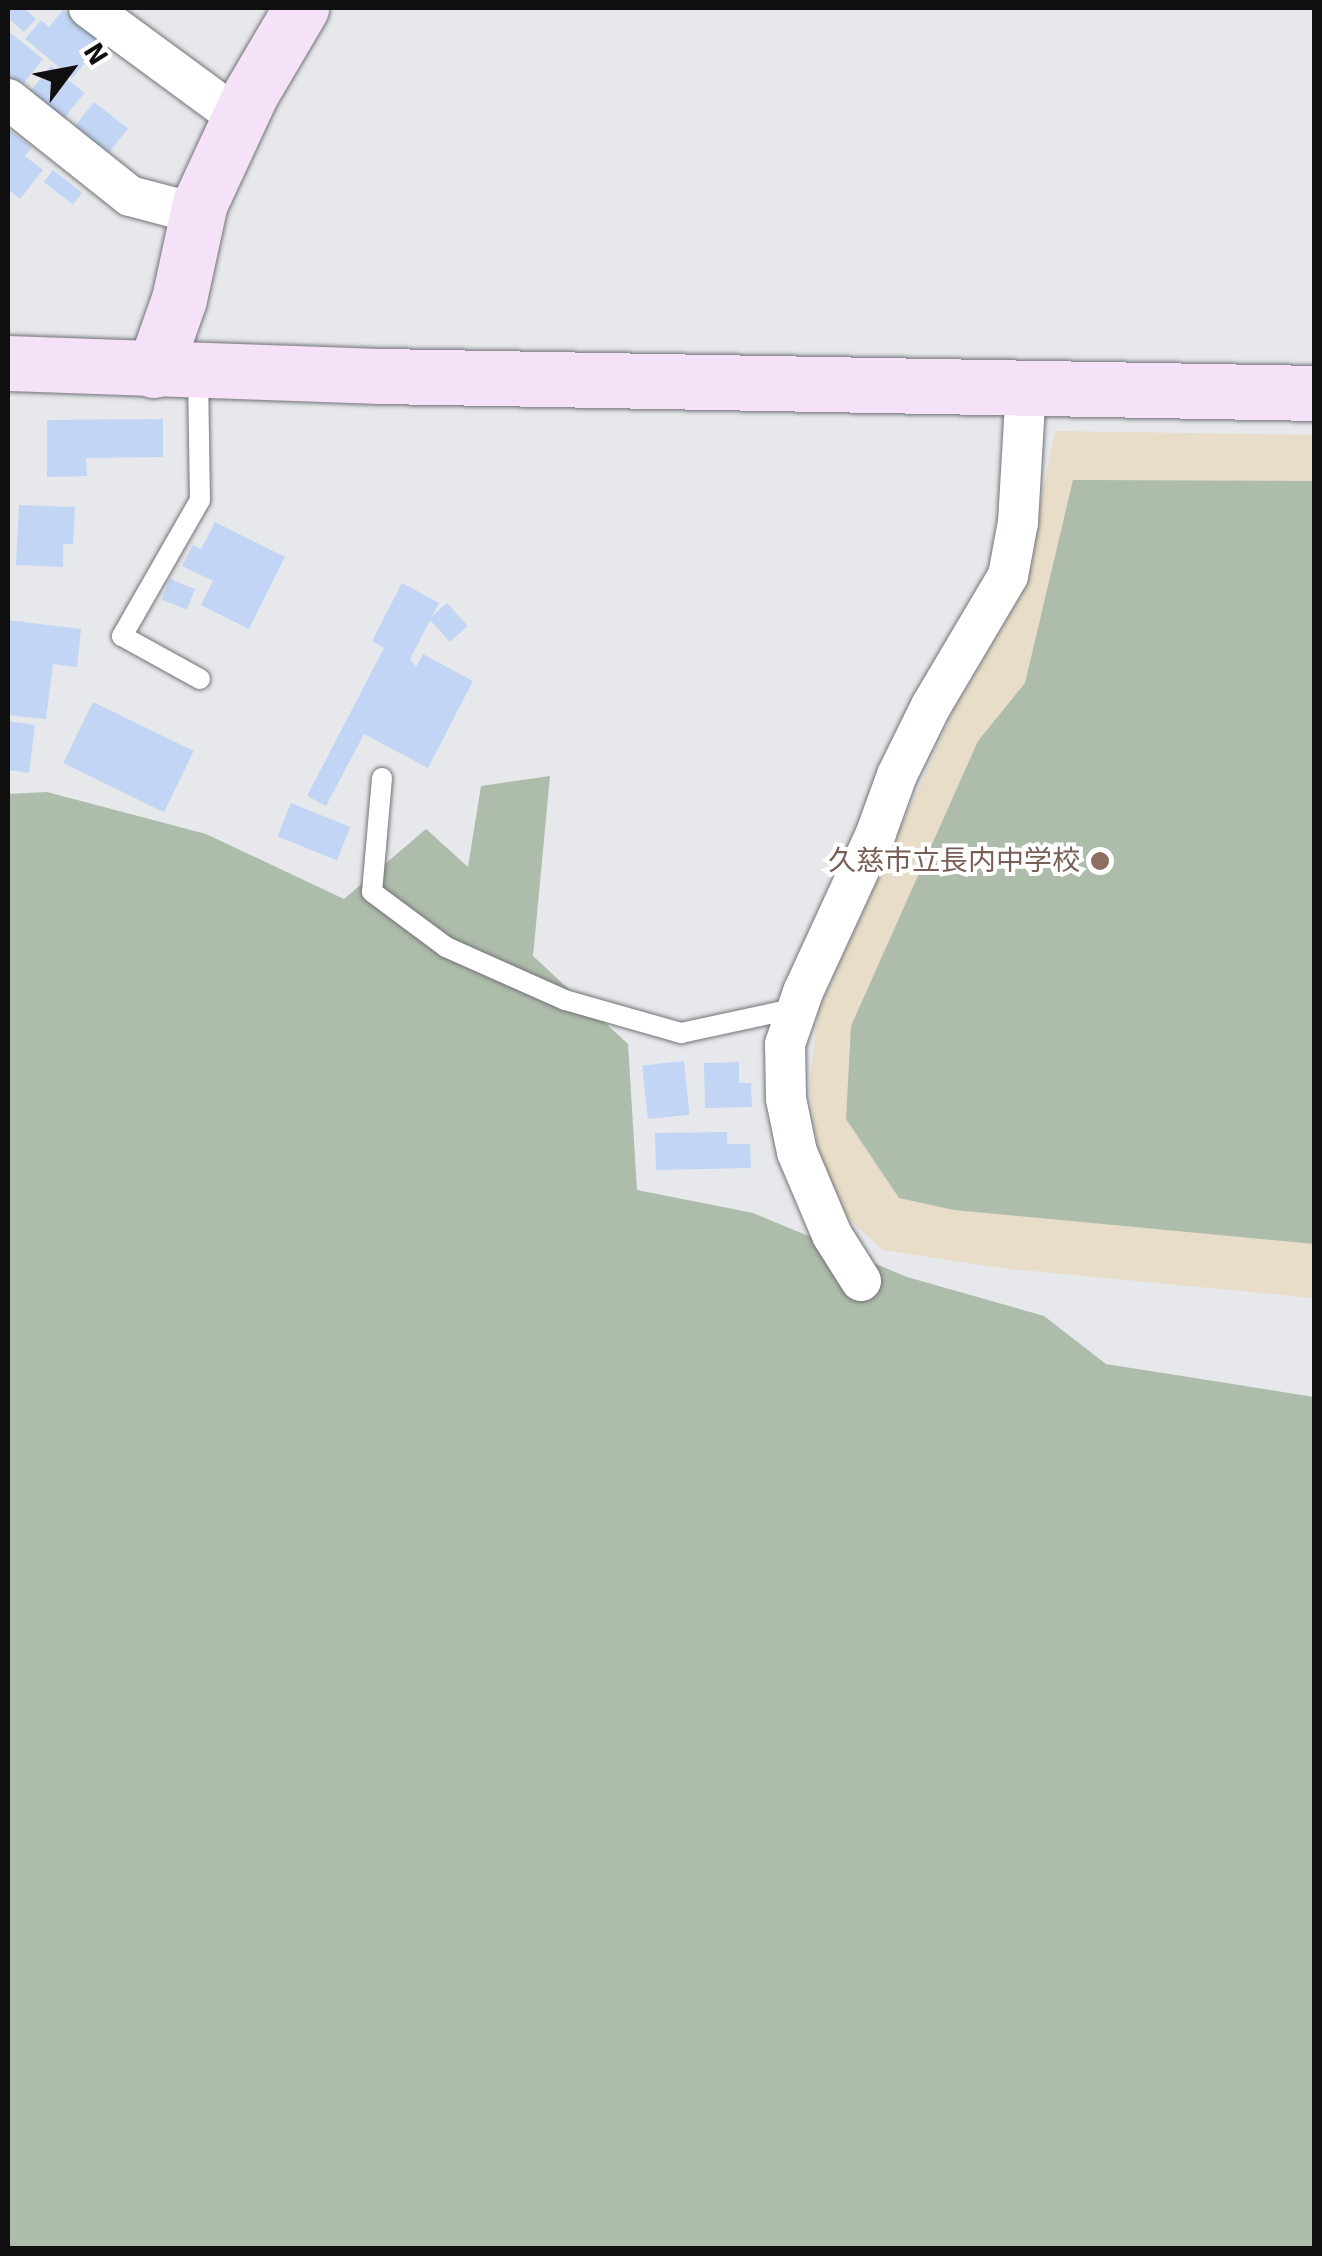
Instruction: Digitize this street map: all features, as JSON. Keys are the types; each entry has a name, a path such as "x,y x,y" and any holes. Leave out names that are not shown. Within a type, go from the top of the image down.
{"street":[{"path":"89,8 239,118"},
{"path":"176,371 180,299 198,214 239,118 301,8"},
{"path":"8,99 130,196 198,214"},
{"path":"8,364 176,371 1314,393"},
{"path":"861,1281 832,1236 796,1152 786,1100 786,1044 922,723 1008,576 1018,522 1026,389"}],"lane":[{"path":"176,371 200,500 122,636 200,679"},
{"path":"382,778 372,892 446,947 565,1000 681,1033 798,1008"}],"shaded area":[{"name":"久慈市立長内中学校","path":"1055,431 1314,435 1314,1298 1001,1268 883,1250 843,1214 819,1157 809,1088 818,1012 954,709 1021,596"}],"green space":[{"name":"久慈市立長内中学校","path":"1073,480 1314,481 1314,1244 954,1210 899,1198 846,1119 851,1026 978,741 1025,683"},
{"path":"550,776 533,956 628,1044 637,1190 753,1213 907,1277 1044,1316 1106,1364 1314,1397 1314,2248 8,2248 8,794 47,792 206,834 344,899 426,829 468,867 481,786"}],"building":[{"path":"8,8 31,8 27,11 36,19 24,32 8,18"},
{"path":"63,10 102,43 72,78 25,39 41,20 49,27"},
{"path":"8,31 43,59 18,90 8,82"},
{"path":"51,66 84,93 59,124 26,97"},
{"path":"94,102 128,128 103,160 69,134"},
{"path":"8,129 32,147 25,156 43,170 20,199 8,189"},
{"path":"53,170 82,193 73,205 44,182"},
{"path":"163,419 163,457 86,458 87,476 47,477 47,420"},
{"path":"19,505 75,507 73,544 63,544 63,567 16,565"},
{"path":"215,522 285,557 249,629 201,605 213,581 182,566 193,545 201,549"},
{"path":"170,579 195,589 187,610 162,599"},
{"path":"402,583 439,603 410,659 416,667 423,654 473,681 428,768 364,734 326,806 307,796 384,648 372,641"},
{"path":"447,603 468,626 450,642 429,619"},
{"path":"8,620 81,629 77,667 53,664 46,719 8,715"},
{"path":"93,702 194,751 164,812 63,763"},
{"path":"8,721 35,725 29,773 8,770"},
{"path":"291,803 350,827 337,860 278,836"},
{"path":"684,1061 690,1115 648,1119 642,1065"},
{"path":"739,1062 739,1083 751,1083 752,1107 705,1108 704,1063"},
{"path":"727,1132 727,1144 750,1144 751,1168 656,1170 655,1133"}],"place":[{"name":"久慈市立長内中学校","path":"1100,861"}]}
